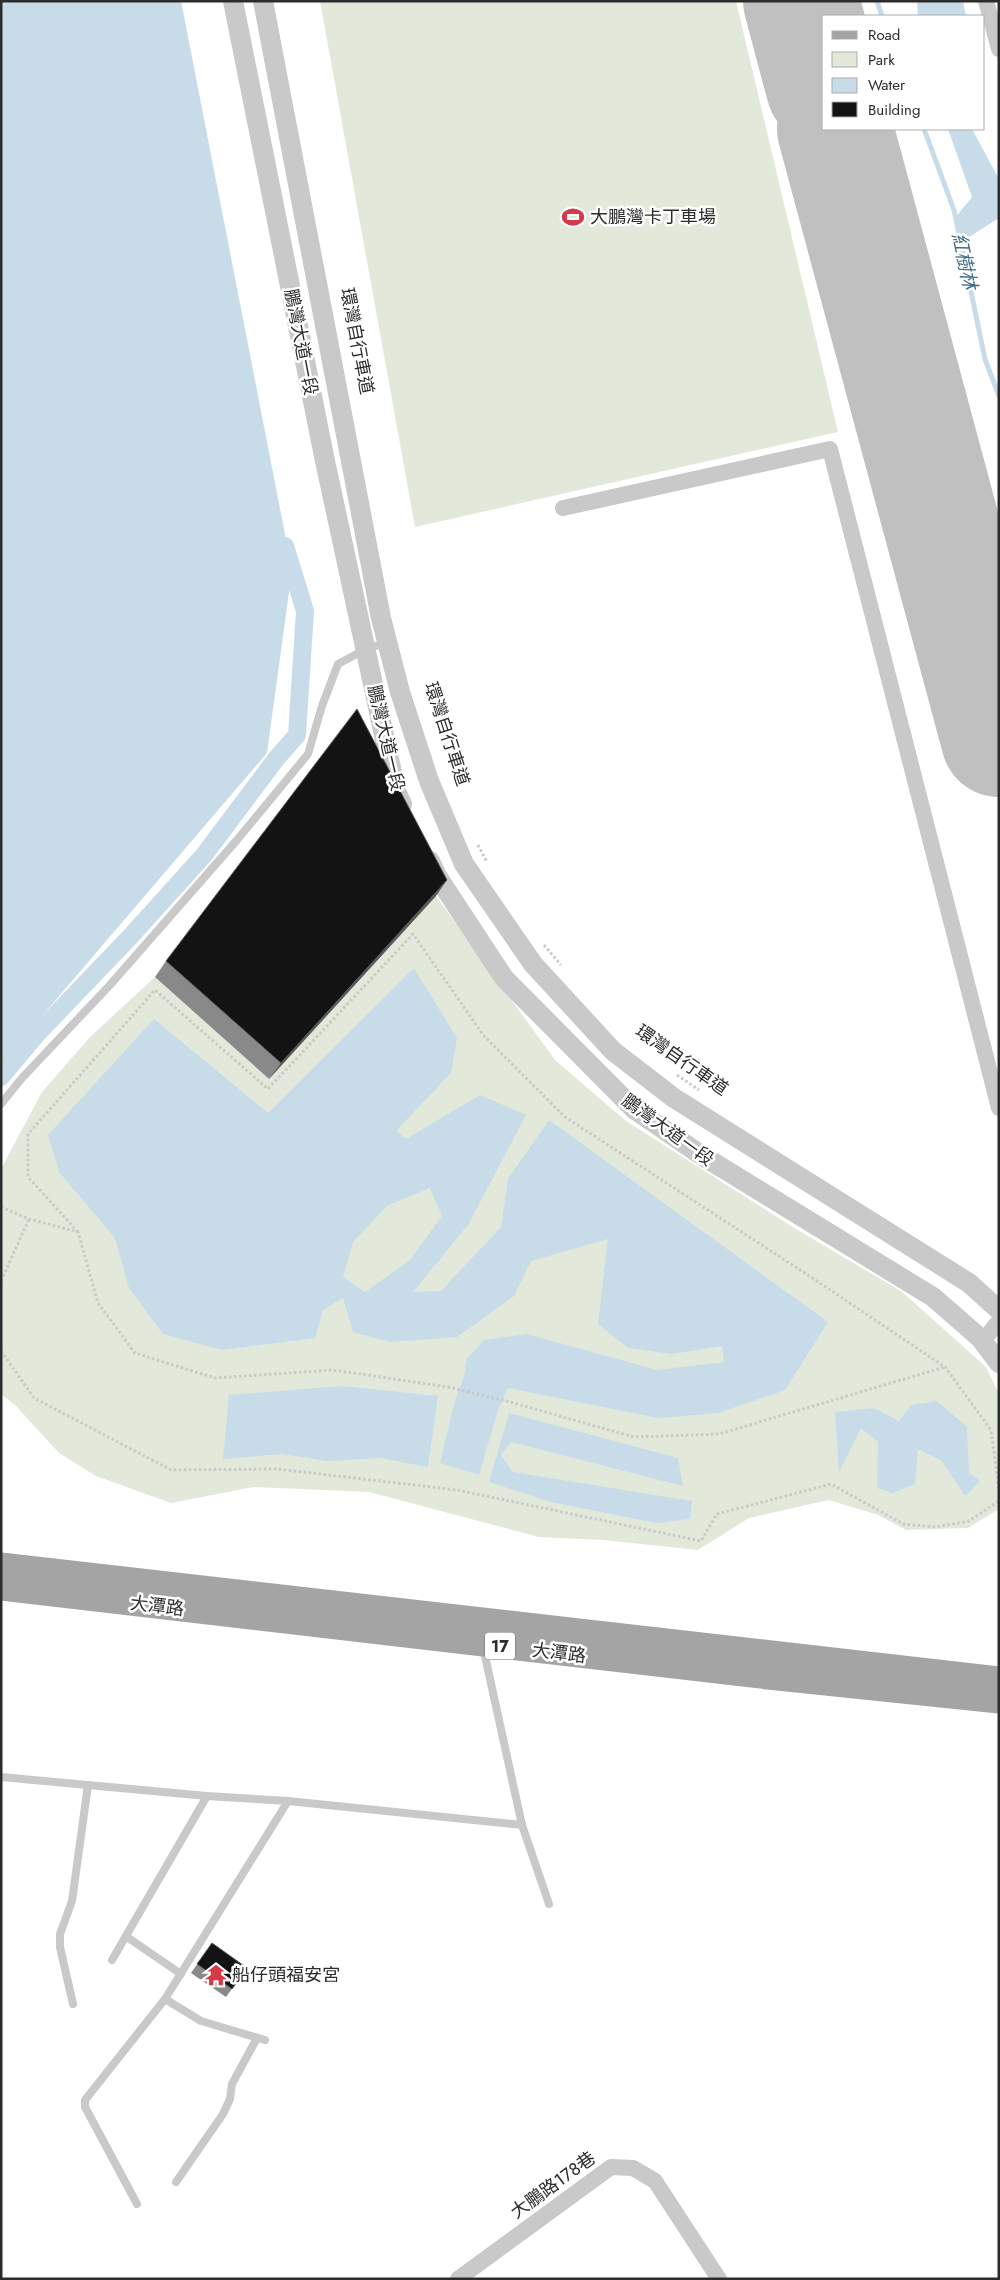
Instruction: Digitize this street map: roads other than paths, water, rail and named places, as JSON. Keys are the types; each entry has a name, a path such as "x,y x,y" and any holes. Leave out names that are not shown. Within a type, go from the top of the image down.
{"main road":[{"name":"大潭路","path":"1,1565 999,1679"},
{"name":"大潭路","path":"1,1588 999,1701"}],"street":[{"name":"鵬灣大道一段","path":"233,1 324,452 396,791 437,876 504,978 634,1109 698,1154 933,1297 982,1341 999,1363"},
{"name":"鵬灣大道一段","path":"263,1 388,642 400,692 429,781 464,864 533,964 613,1051 674,1098 969,1283 999,1310"},
{"path":"986,1 999,49"},
{"path":"563,508 830,449 999,1108"},
{"path":"982,1341 999,1321"},
{"name":"大鵬路178巷","path":"458,2279 611,2167 633,2168 655,2181 719,2279"}],"lane":[{"path":"1,1104 22,1078 110,985 161,927 308,754 322,706 338,664 366,649 388,642"},
{"path":"483,1644 522,1825 548,1904"},
{"path":"1,1777 207,1796 288,1801 522,1825"},
{"path":"73,2004 60,1946 60,1934 72,1901 88,1786"},
{"path":"112,1960 207,1796"},
{"path":"137,2204 85,2107 85,2100 165,1999 288,1801"},
{"path":"127,1937 181,1974"},
{"path":"165,1999 201,2021 265,2040"},
{"path":"176,2182 223,2114 230,2099 232,2084 256,2038"}],"water":[{"path":"1,1 181,1 292,570 267,753 1,1064"},
{"path":"917,1 963,1 966,15 918,15"},
{"path":"948,130 973,130 999,179 999,218 961,242 955,218 972,197"},
{"path":"414,968 457,1038 451,1073 396,1131 406,1139 480,1095 526,1115 468,1225 413,1292 441,1291 501,1227 508,1179 549,1120 828,1322 785,1390 718,1413 658,1418 508,1388 497,1413 479,1475 440,1463 455,1400 464,1376 467,1358 484,1340 527,1334 657,1370 724,1362 722,1346 672,1354 628,1348 598,1324 608,1239 531,1261 514,1296 457,1337 390,1342 353,1332 343,1298 323,1310 315,1338 222,1350 163,1334 129,1288 115,1238 59,1172 48,1135 154,1019 268,1113","holes":["430,1188 442,1216 410,1260 365,1292 343,1277 353,1242 387,1206"]},
{"path":"343,1386 438,1396 428,1467 380,1458 327,1461 282,1454 223,1459 229,1395"},
{"path":"937,1401 967,1427 969,1473 980,1481 965,1496 942,1461 918,1449 915,1484 893,1493 877,1488 878,1442 861,1428 839,1472 835,1412 874,1408 899,1421 911,1405"},
{"path":"509,1413 678,1458 683,1486 511,1442 501,1455 513,1472 692,1501 690,1519 656,1523 551,1502 489,1482"}],"waterway":[{"name":"紅樹林","path":"877,1 882,15"},
{"name":"紅樹林","path":"924,130 954,210 985,359 999,396"},
{"path":"1,1077 37,1034 129,938 204,855 276,759 297,735 305,611 285,546"}],"place":[{"name":"大鵬灣卡丁車場","path":"573,217"},
{"name":"船仔頭福安宮","path":"216,1975"}]}
